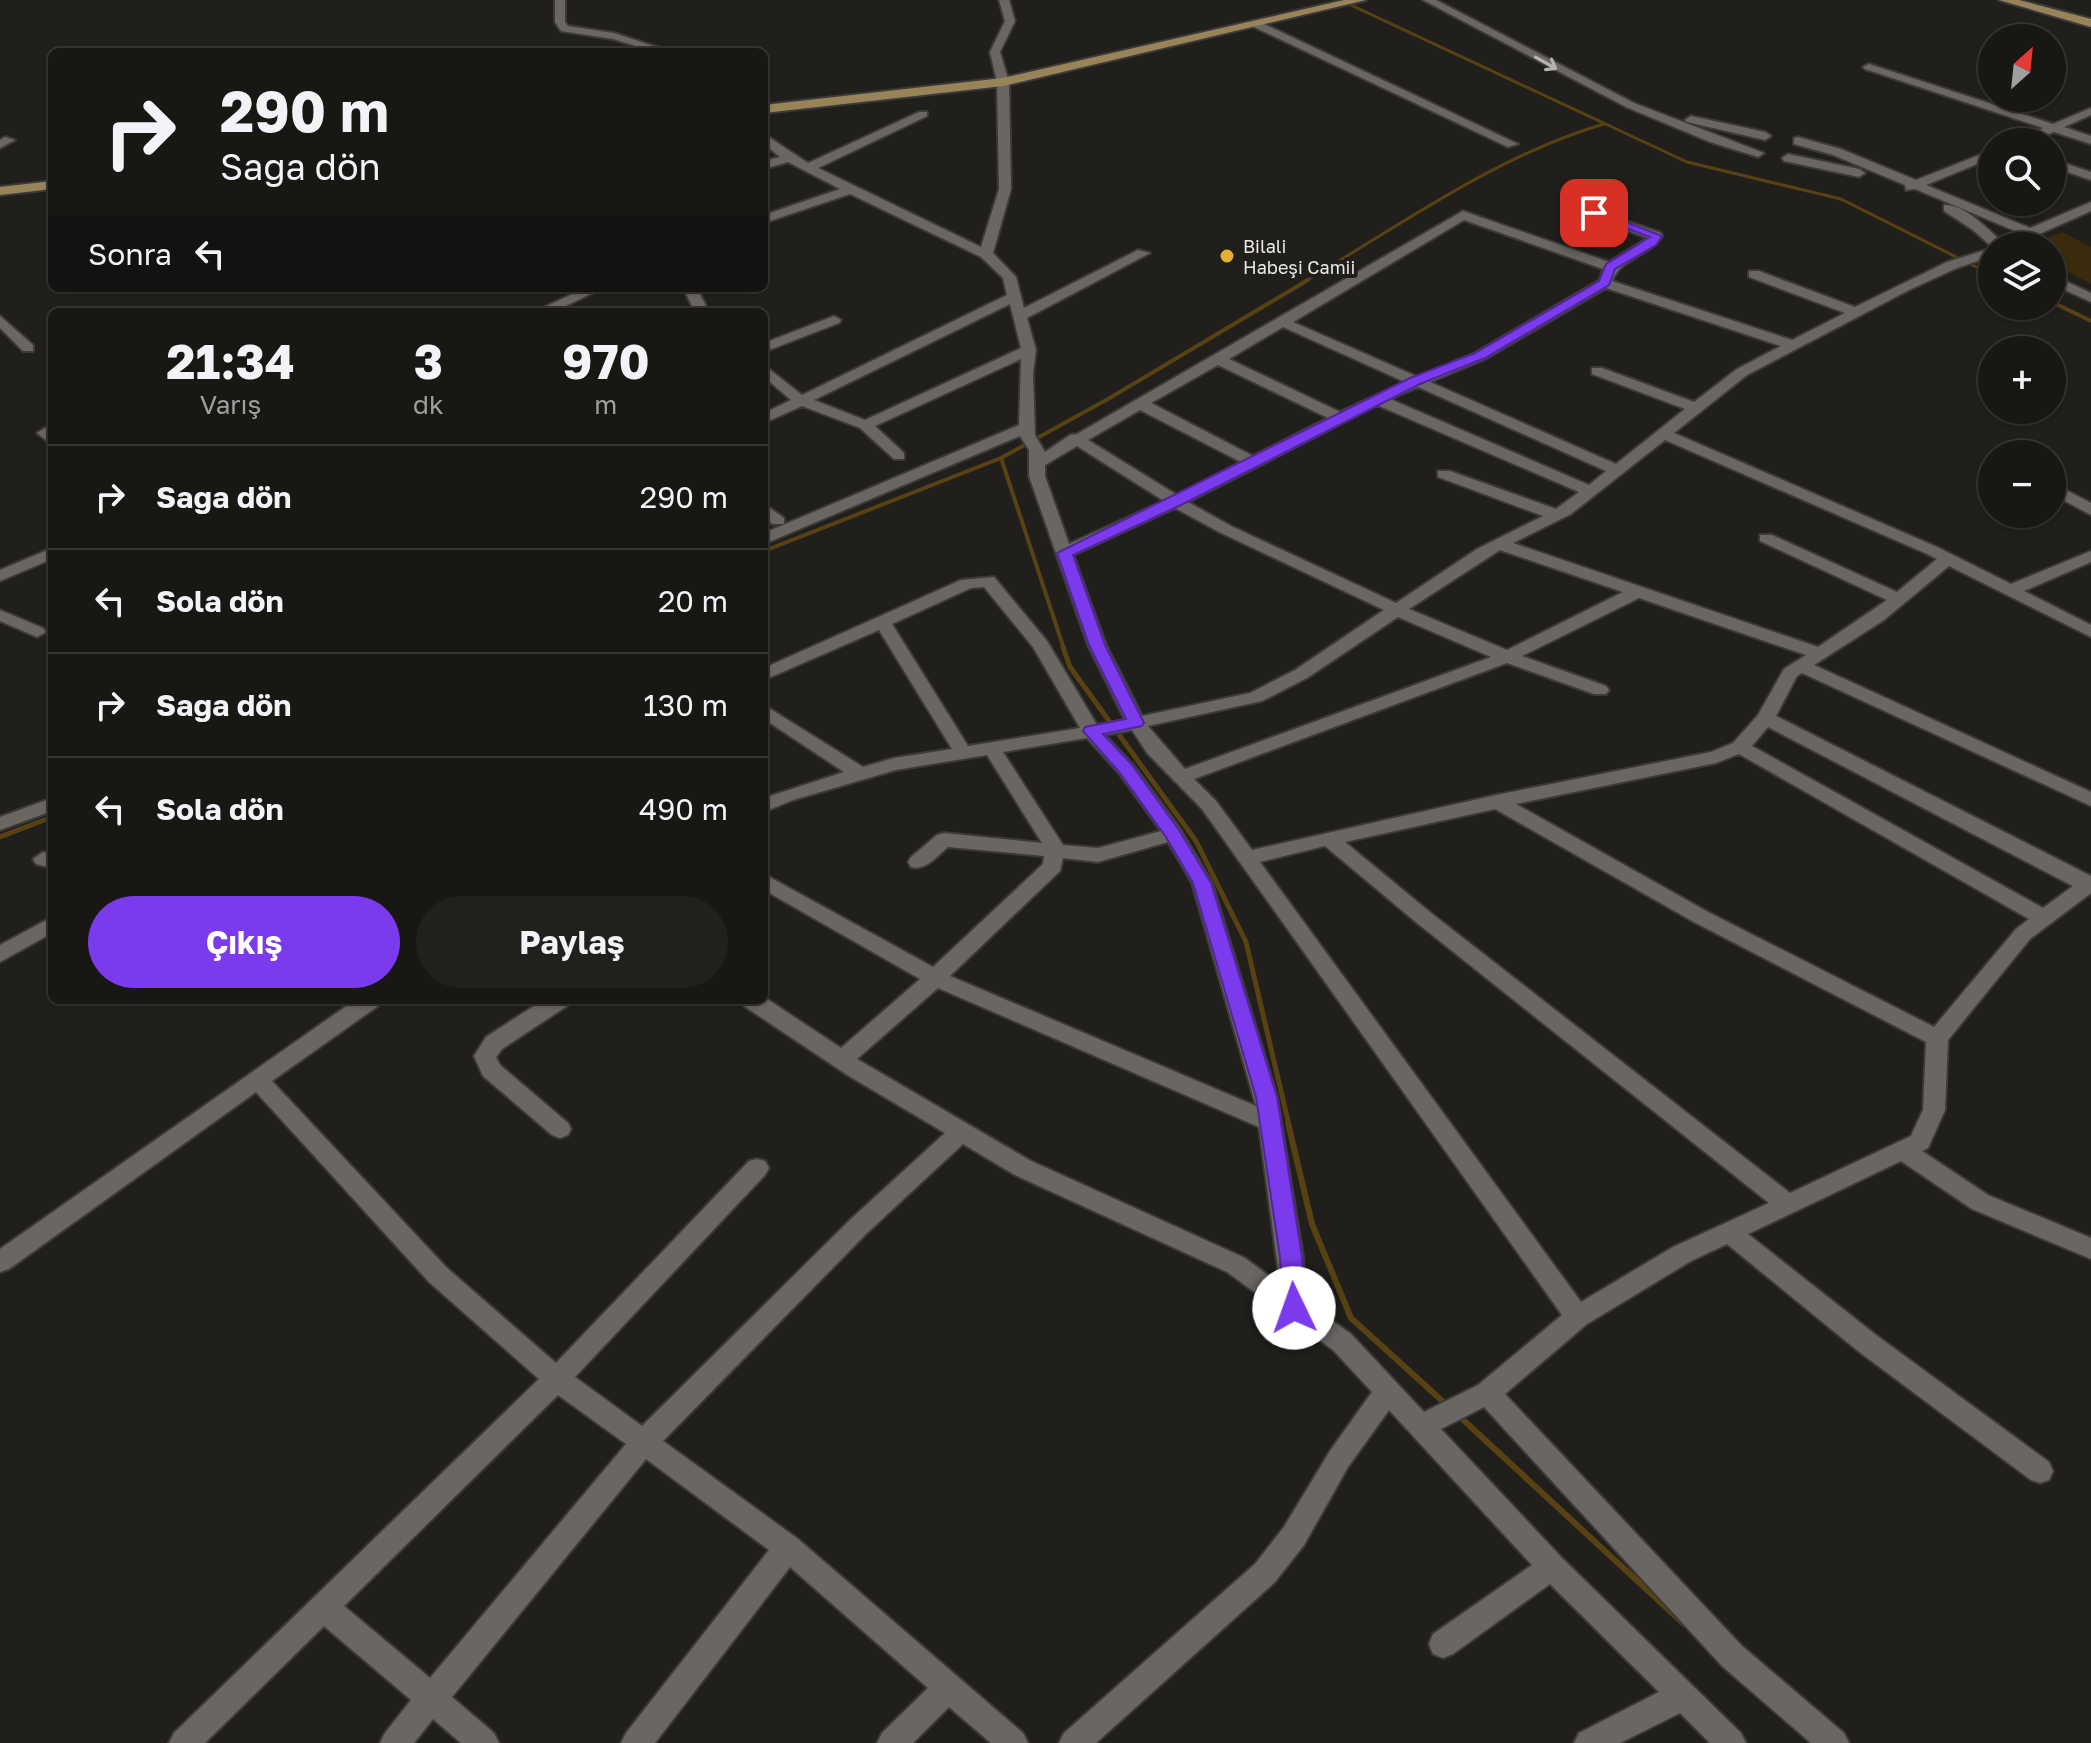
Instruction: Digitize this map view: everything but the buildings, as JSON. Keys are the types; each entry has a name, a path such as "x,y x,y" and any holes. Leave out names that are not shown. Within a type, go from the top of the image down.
{"main road":[{"path":"768,109 1003,82 1360,0"},
{"path":"2005,0 2091,21"},
{"path":"2019,0 2091,21"},
{"path":"0,191 48,185"}],"street":[{"path":"560,0 560,22 565,29 614,36 654,48"},
{"path":"986,254 1005,189 1003,82 995,52 1010,21 1004,0"},
{"path":"1428,0 1600,91 1675,125 1758,153 1842,168 1903,189 1996,232"},
{"path":"1455,0 1630,95 1692,120 1837,152 1917,184 1999,232"},
{"path":"1258,25 1512,144"},
{"path":"1869,67 2054,128 2091,111"},
{"path":"808,168 923,114"},
{"path":"2066,132 2091,140"},
{"path":"1758,153 1749,143 1754,138 1782,138 1806,147 1805,153 1788,158"},
{"path":"768,141 789,158 849,190 986,254 1009,277 1022,315 1029,350 1026,374 1037,476 1097,645 1113,727 1126,769 1173,834 1202,883 1266,1097 1291,1257 1294,1308"},
{"path":"768,164 789,158"},
{"path":"1903,189 1978,160"},
{"path":"2066,168 2091,176"},
{"path":"768,218 849,190"},
{"path":"2034,232 2091,206"},
{"path":"1064,553 1176,502 1415,381 1480,356 1605,283 1610,267 1652,242 1656,236 1576,208"},
{"path":"1948,208 1991,232"},
{"path":"768,537 974,452 1075,438 1282,322 1463,215 1610,267"},
{"path":"1022,315 1143,253"},
{"path":"768,805 894,764 1113,727 1256,697 1301,674 1499,544 1557,515 1742,372 1952,265 1978,257"},
{"path":"1754,274 1856,312"},
{"path":"2066,276 2091,288"},
{"path":"1605,283 1792,345"},
{"path":"2066,286 2091,298"},
{"path":"558,292 573,308"},
{"path":"550,308 587,292"},
{"path":"768,417 1016,296"},
{"path":"0,320 28,348"},
{"path":"768,346 834,320"},
{"path":"1282,322 1617,470"},
{"path":"865,425 1029,350"},
{"path":"1216,358 1340,418"},
{"path":"1597,371 1695,408"},
{"path":"768,373 799,400 865,425 899,456"},
{"path":"1377,399 1590,491"},
{"path":"1139,403 1252,462"},
{"path":"1661,433 1947,559 2091,632"},
{"path":"1075,438 1225,529 1397,610 1507,657 1600,690"},
{"path":"1444,474 1557,515"},
{"path":"2066,496 2091,510"},
{"path":"768,512 778,521"},
{"path":"1766,538 1898,599"},
{"path":"1499,544 1817,653"},
{"path":"0,576 48,555"},
{"path":"2009,591 2091,556"},
{"path":"1247,858 1496,801 1716,757 1740,747 1766,718 1790,673 1878,616 1947,559"},
{"path":"768,673 967,584 988,581 1113,727 1154,749 1209,805 1578,1317"},
{"path":"1181,777 1507,657 1635,593"},
{"path":"0,615 37,632"},
{"path":"882,621 963,752"},
{"path":"1800,665 2091,800"},
{"path":"768,714 860,774"},
{"path":"1424,1425 1480,1397 1578,1317 1682,1254 1920,1142 1934,1110 1937,1038 2023,934 2090,884 1766,718"},
{"path":"842,1060 935,978 1053,866 1054,847 991,747"},
{"path":"1740,747 2044,918"},
{"path":"1496,801 1701,917 1937,1038"},
{"path":"0,824 48,806"},
{"path":"918,862 944,840 1098,855 1173,834"},
{"path":"1329,839 1424,918 1786,1203"},
{"path":"768,883 935,978 1270,1122"},
{"path":"0,955 48,926"},
{"path":"0,1262 364,1004"},
{"path":"553,1004 494,1043 485,1056 491,1070 560,1129"},
{"path":"758,1004 842,1060 1023,1168 1236,1265 1342,1342 1387,1392 1424,1425 1552,1567 1731,1743"},
{"path":"258,1080 438,1275 557,1379 788,1548 1013,1743"},
{"path":"395,1743 644,1442 859,1226 961,1132"},
{"path":"1903,1151 1980,1202 2091,1249"},
{"path":"184,1743 557,1379 757,1168"},
{"path":"1728,1231 1867,1343 2040,1471"},
{"path":"1074,1743 1265,1573 1294,1536 1339,1459 1387,1392"},
{"path":"1480,1397 1732,1656 1834,1743"},
{"path":"636,1743 788,1548"},
{"path":"1443,1644 1552,1567"},
{"path":"323,1607 484,1743"},
{"path":"892,1743 948,1688"},
{"path":"1589,1743 1683,1696"}],"shaded area":[{"path":"2066,234 2091,247 2091,284 2066,271"}],"waterway":[{"path":"1340,0 1687,162 1841,199 1978,268"},
{"path":"1304,282 1487,173 1525,154 1604,124"},
{"path":"1001,458 1108,399 1308,280"},
{"path":"2066,309 2091,321"},
{"path":"768,549 1001,458"},
{"path":"1001,458 1064,649"},
{"path":"1063,647 1070,667 1196,841 1246,942 1289,1125"},
{"path":"0,837 48,819"},
{"path":"1288,1123 1312,1224 1351,1318 1449,1407"},
{"path":"1459,1416 1684,1624"}],"place":[{"name":"Bilali Habeşi Camii","path":"1227,256"}],"route":[{"path":"1294,1308 1291,1257 1266,1097 1228,968 1202,883 1173,834 1126,769 1091,731 1136,723 1097,645 1064,553 1176,502 1415,381 1480,356 1605,283 1610,267 1652,242 1656,236 1594,213"}]}
